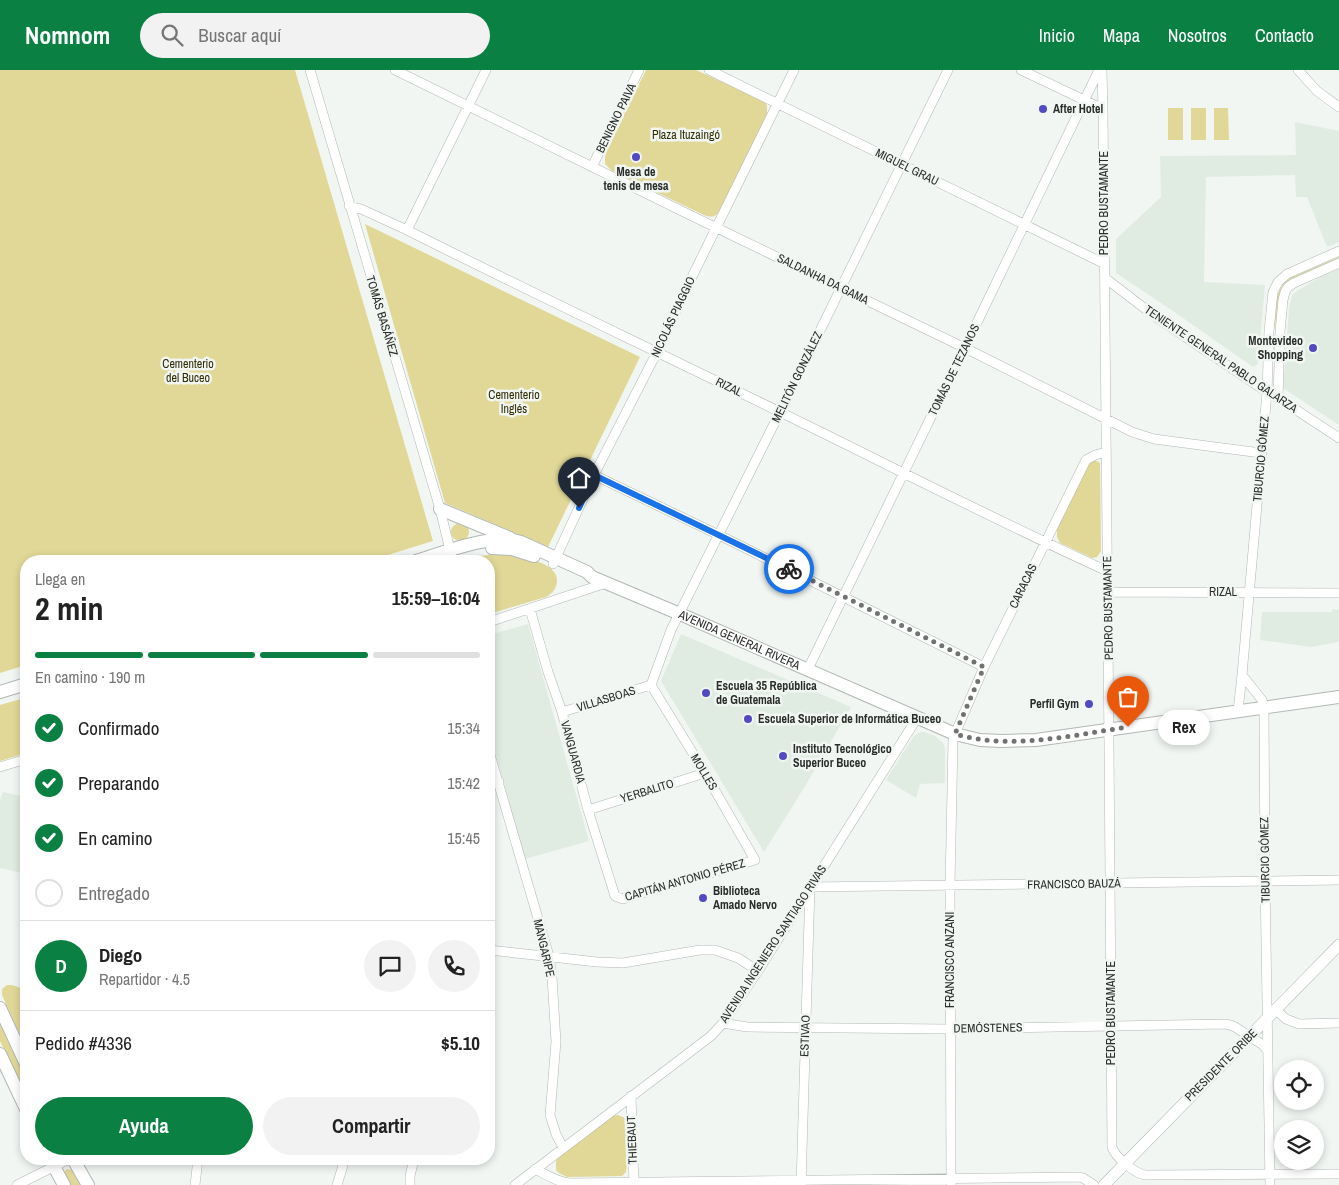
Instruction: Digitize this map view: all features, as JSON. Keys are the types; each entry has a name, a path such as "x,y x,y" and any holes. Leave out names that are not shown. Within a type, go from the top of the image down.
{"main road":[{"path":"440,509 514,540"},
{"name":"AVENIDA GENERAL RIVERA","path":"455,555 484,541 514,540 584,578 592,577 955,734 980,740 1036,740 1339,697"},
{"name":"AVENIDA GENERAL RIVERA","path":"461,555 485,549 499,548 525,552 555,561"},
{"path":"0,692 20,686"},
{"path":"0,1008 20,1051"},
{"path":"0,1054 20,1096"},
{"path":"53,1165 64,1185"},
{"path":"76,1165 88,1185"}],"street":[{"name":"TOMÁS BASÁÑEZ","path":"310,70 440,509 448,555"},
{"name":"SALDANHA DA GAMA","path":"395,70 841,287 1132,432 1154,439 1261,453"},
{"path":"407,230 486,70"},
{"name":"BENIGNO PAIVA","path":"592,167 639,70"},
{"name":"MIGUEL GRAU","path":"709,70 1024,226 1105,264"},
{"name":"NICOLÁS PIAGGIO","path":"555,561 594,475 657,352 794,70"},
{"name":"MELITÓN GONZÁLEZ","path":"651,686 671,630 948,70"},
{"path":"1021,70 1103,109"},
{"name":"TOMÁS DE TEZANOS","path":"808,669 1100,70"},
{"name":"PEDRO BUSTAMANTE","path":"1100,70 1103,109 1105,264 1112,1147 1114,1152 1125,1163"},
{"path":"1298,70 1317,91 1339,107"},
{"name":"RIZAL","path":"349,206 361,209 407,230 903,474 1107,571"},
{"name":"TIBURCIO GÓMEZ","path":"1238,711 1267,392 1273,292 1278,282 1287,274 1339,251"},
{"path":"1278,398 1280,332 1285,292 1294,282 1339,263"},
{"name":"TENIENTE GENERAL PABLO GALARZA","path":"1105,278 1156,317 1339,438"},
{"name":"CARACAS","path":"955,734 984,667 1086,460 1094,455 1106,453"},
{"path":"594,475 984,667"},
{"path":"495,620 606,583"},
{"name":"RIZAL","path":"1107,592 1339,593"},
{"name":"VANGUARDIA","path":"530,609 548,672 562,712 588,810 616,896"},
{"path":"1242,675 1262,700 1264,708"},
{"name":"VILLASBOAS","path":"562,712 651,686"},
{"name":"MOLLES","path":"651,686 706,773 755,860"},
{"name":"TIBURCIO GÓMEZ","path":"1264,708 1270,1185"},
{"name":"AVENIDA INGENIERO SANTIAGO RIVAS","path":"515,1185 711,1036 723,1023 758,971 917,718"},
{"name":"FRANCISCO ANZANI","path":"951,1182 950,886 953,741 955,734"},
{"path":"0,766 20,761"},
{"name":"MANGARIPE","path":"495,770 549,956 556,1042 550,1115 563,1148"},
{"name":"YERBALITO","path":"588,810 706,773"},
{"path":"495,783 499,782"},
{"name":"CAPITÁN ANTONIO PÉREZ","path":"616,896 622,899 755,860"},
{"name":"FRANCISCO BAUZÁ","path":"810,887 1339,880"},
{"name":"ESTIVAO","path":"801,1182 810,887"},
{"name":"PRESIDENTE ORIBE","path":"1104,1185 1339,945"},
{"path":"495,951 597,962 623,963 707,949 730,954 758,971"},
{"path":"1276,1010 1286,1019 1299,1024 1339,1023"},
{"name":"DEMÓSTENES","path":"723,1023 747,1027 950,1029 1230,1025 1249,1037"},
{"path":"1249,1037 1263,1045 1268,1051"},
{"name":"THIEBAUT","path":"631,1096 634,1183"},
{"path":"1125,1163 1139,1174 1145,1175 1339,1174"},
{"path":"17,1185 49,1165"},
{"path":"195,1185 197,1165"},
{"path":"337,1185 343,1165"},
{"path":"410,1185 413,1165"},
{"path":"535,1169 549,1178 564,1182 951,1182 1079,1177 1094,1185"}],"shaded area":[{"path":"1295,122 1339,131 1339,242 1327,247 1307,197 1296,197 1295,175 1206,177 1204,282 1265,285 1258,364 1253,367 1116,273 1116,239 1161,197 1160,156 1296,155"},
{"name":"Montevideo Shopping","path":"1339,269 1339,425 1283,388 1289,308 1292,295 1322,276"},
{"path":"1332,609 1339,610 1339,642 1311,647 1260,640 1262,612 1332,612"},
{"path":"528,624 589,841 525,859 495,752 495,633"},
{"path":"681,634 851,707 764,852 661,681"},
{"path":"920,732 935,736 943,743 945,748 945,783 920,784 916,798 886,780 914,736"},
{"path":"3,792 20,796 20,873 0,868 0,800"}],"green space":[{"name":"Cementerio del Buceo","path":"0,70 295,70 433,541 388,555 20,555 20,667 0,673"},
{"name":"Plaza Ituzaingó","path":"646,70 696,70 765,102 767,106 767,114 719,212 714,216 704,215 612,171 605,164 607,149"},
{"path":"1168,108 1183,108 1183,140 1168,140"},
{"path":"1191,108 1206,108 1206,140 1191,140"},
{"path":"1214,108 1228,108 1229,140 1214,140"},
{"name":"Cementerio Inglés","path":"365,224 640,357 548,547 445,503"},
{"path":"1339,257 1291,279 1285,284 1279,296 1274,328 1276,300 1285,283 1290,278"},
{"path":"1095,460 1100,463 1101,551 1097,557 1092,558 1060,543 1057,537 1057,529 1089,464"},
{"path":"456,523 464,523 469,528 467,539 456,541 451,536 451,528"},
{"path":"506,553 545,565 555,574 557,580 553,592 546,597 495,612 495,555 492,555"},
{"path":"20,699 20,755 0,761 0,705"},
{"path":"7,985 20,988 20,1036 2,995 2,989"},
{"path":"0,1021 20,1064 20,1083 0,1041"},
{"path":"618,1115 625,1118 628,1122 627,1164 626,1172 622,1176 567,1177 556,1170 556,1161 561,1155 612,1116"},
{"path":"67,1169 72,1170 81,1185 71,1185 64,1172"}],"way so far":[{"path":"789,569 984,667 955,734 980,740 1036,740 1128,727"}],"place":[{"name":"After Hotel","path":"1043,109"},
{"name":"Mesa de tenis de mesa","path":"636,157"},
{"name":"Montevideo Shopping","path":"1313,348"},
{"name":"Escuela 35 República de Guatemala","path":"706,693"},
{"name":"Perfil Gym","path":"1089,704"},
{"name":"Escuela Superior de Informática Buceo","path":"748,719"},
{"name":"Rex","path":"1128,727"},
{"name":"Instituto Tecnológico Superior Buceo","path":"783,756"},
{"name":"Biblioteca Amado Nervo","path":"703,898"}],"route":[{"path":"579,508 594,475 789,569"}]}
